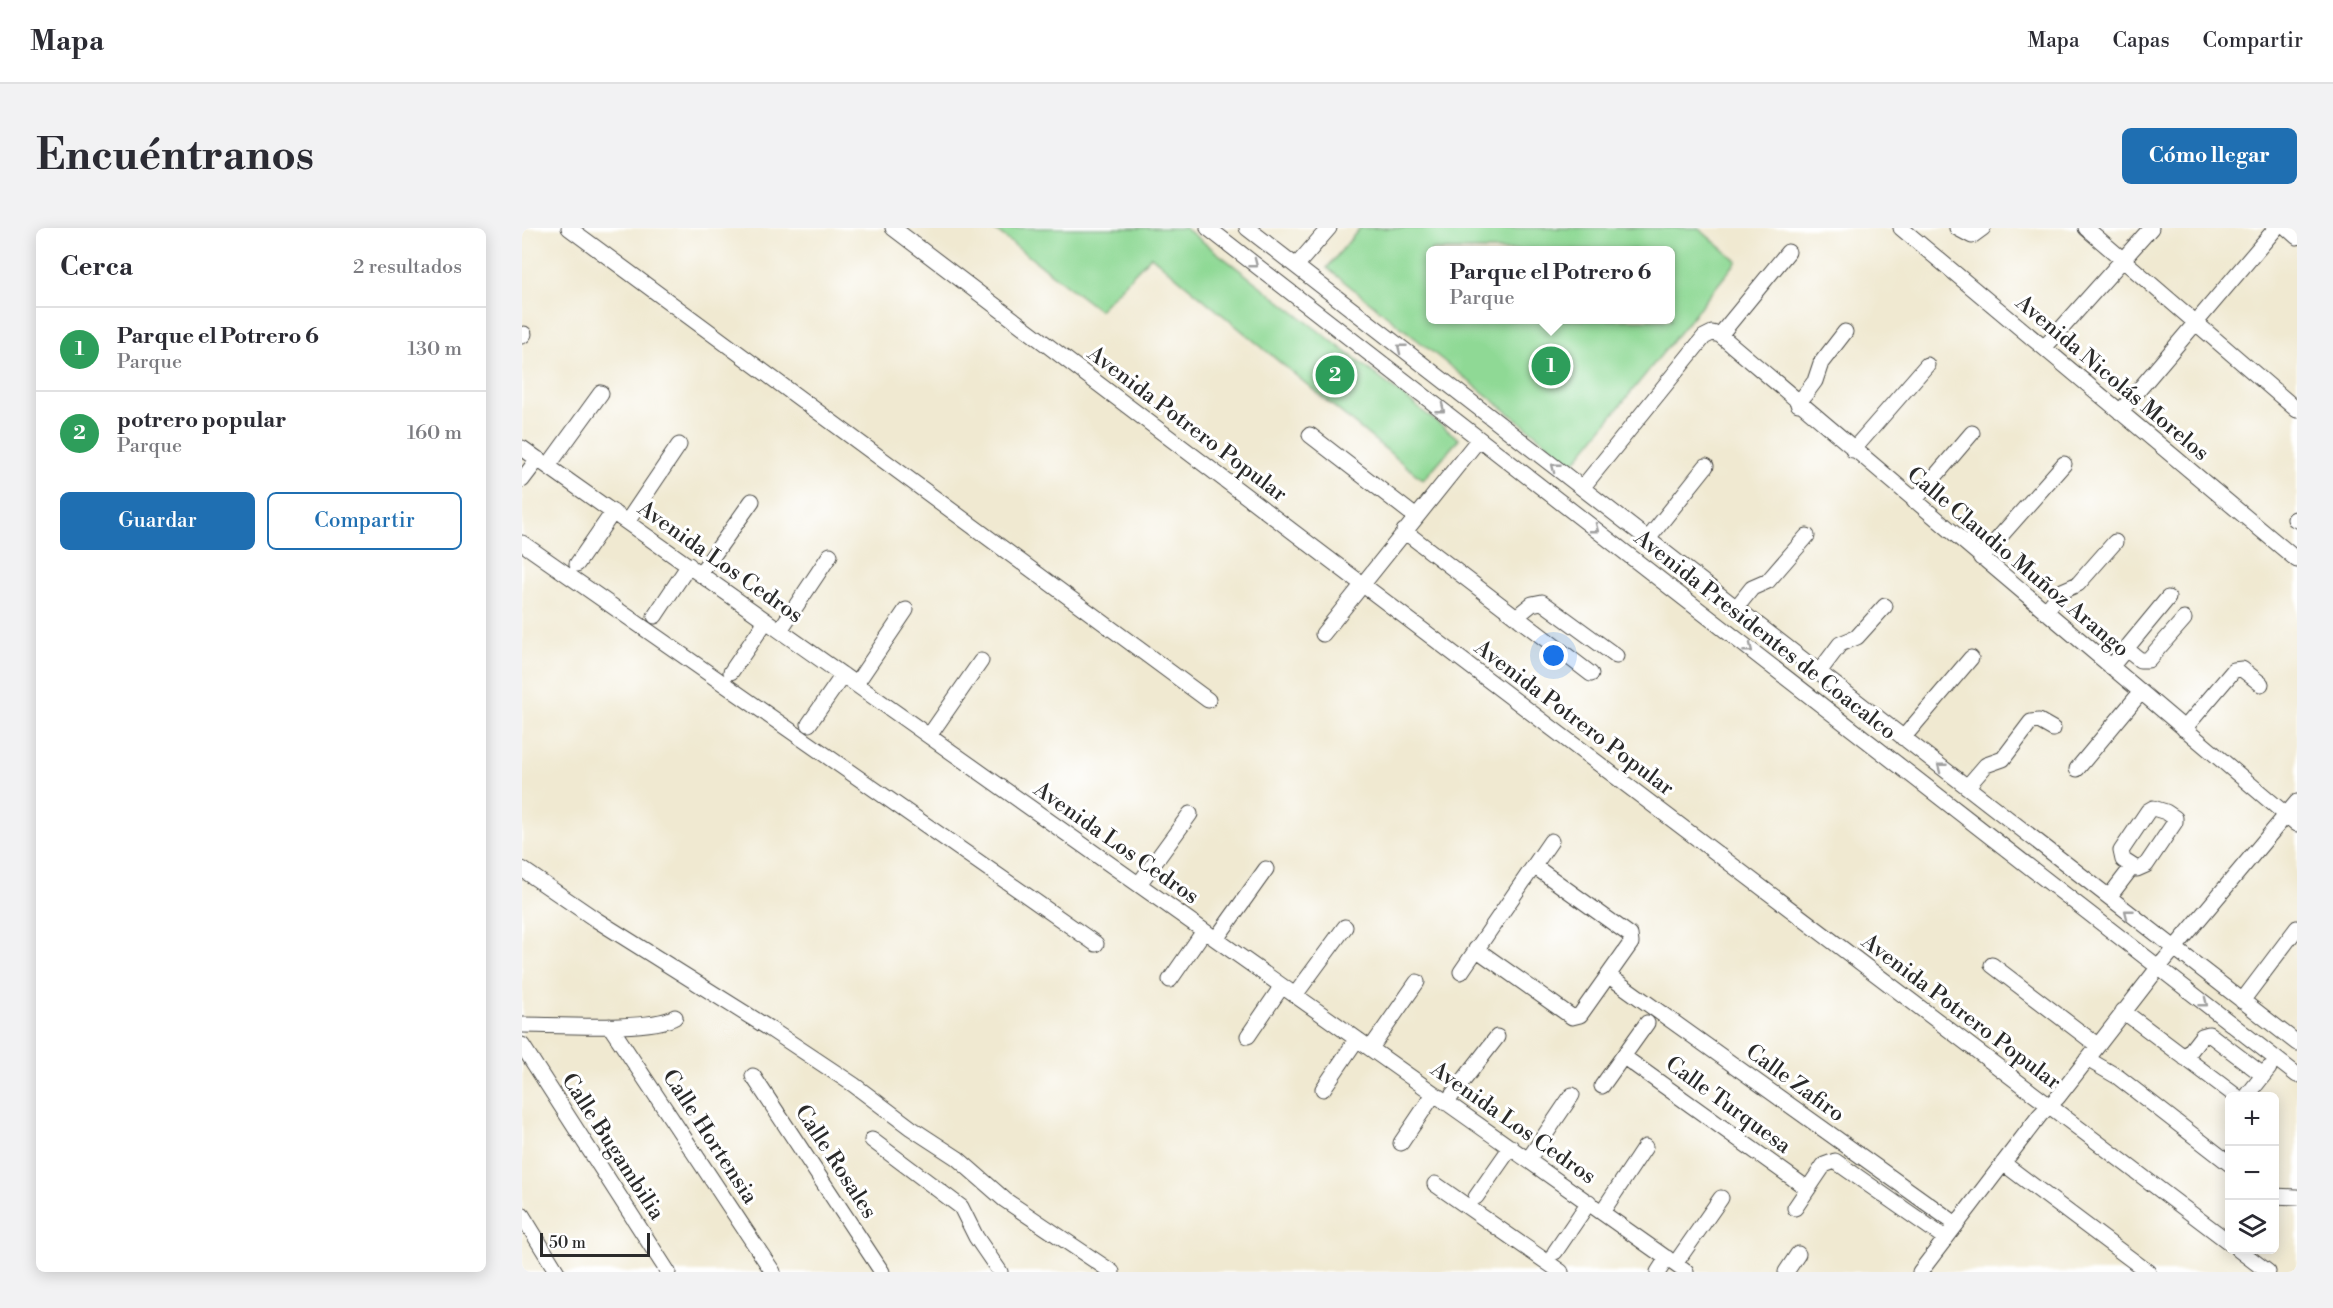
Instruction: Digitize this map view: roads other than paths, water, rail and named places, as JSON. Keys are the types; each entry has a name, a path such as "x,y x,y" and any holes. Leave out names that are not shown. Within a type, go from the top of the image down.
{"street":[{"path":"569,228 1208,700"},
{"name":"Avenida Potrero Popular","path":"893,228 2225,1240"},
{"name":"Avenida Presidentes de Coacalco","path":"1208,228 2297,1075"},
{"name":"Avenida Presidentes de Coacalco","path":"1247,228 2297,1043"},
{"path":"1296,266 1329,228"},
{"name":"Avenida Nicolás Morelos","path":"1901,228 2297,560"},
{"path":"1958,228 1972,236 1983,228"},
{"path":"2086,228 2297,410"},
{"path":"2044,348 2151,228"},
{"path":"2120,412 2276,228"},
{"path":"2286,228 2297,237"},
{"path":"1582,488 1704,337 1716,334 1788,252"},
{"path":"1798,404 1815,381 1821,363 1845,332"},
{"name":"Calle Claudio Muñoz Arango","path":"1716,334 2291,819"},
{"path":"1853,450 1927,365"},
{"path":"1410,385 1425,366"},
{"path":"522,480 543,462 601,393"},
{"path":"1914,501 1972,433"},
{"path":"1310,435 1416,517"},
{"path":"1323,634 1479,439"},
{"path":"627,522 679,445"},
{"name":"Avenida Los Cedros","path":"522,448 1676,1265"},
{"path":"1981,558 2064,464"},
{"path":"1648,539 1706,465"},
{"path":"655,616 752,501"},
{"path":"578,564 613,512"},
{"path":"1404,531 1591,674"},
{"path":"1736,608 1752,588 1768,581 1807,536"},
{"path":"2045,612 2062,591 2078,584 2115,542"},
{"path":"522,543 1096,944"},
{"path":"780,630 830,555"},
{"path":"2111,667 2168,598"},
{"path":"1516,617 1532,604 1542,602 1616,656"},
{"path":"1819,672 1840,644 1857,637 1885,606"},
{"path":"856,684 906,610"},
{"path":"2126,649 2139,660 2148,660 2184,619"},
{"path":"732,672 766,621"},
{"path":"1903,738 1971,658"},
{"path":"929,736 981,661"},
{"path":"2184,729 2234,670 2242,669 2261,684"},
{"path":"809,724 843,675"},
{"path":"2077,769 2140,692"},
{"path":"1966,787 1986,765 2003,759 2031,722 2038,721 2053,729"},
{"path":"1920,1272 2040,1114 2058,1097 2158,968 2291,819 2297,802"},
{"path":"1139,885 1190,814"},
{"path":"1461,972 1551,841"},
{"path":"1476,949 1572,1017 1580,1015 1609,976 1631,944 1630,935 1534,866"},
{"path":"2109,897 2132,867"},
{"path":"522,869 595,919 770,1029 854,1085 911,1128 957,1158 1005,1200 1112,1272"},
{"path":"1170,980 1266,870"},
{"path":"1295,995 1345,927"},
{"path":"2242,1001 2297,928"},
{"path":"1992,965 2097,1045"},
{"name":"Calle Zafiro","path":"1609,976 1956,1224"},
{"path":"1371,1048 1417,982"},
{"path":"1248,1036 1282,986"},
{"path":"2123,1011 2231,1092"},
{"path":"522,1025 610,1026 660,1023 675,1017"},
{"path":"1602,1086 1647,1023"},
{"name":"Calle Hortensia","path":"610,1026 773,1272"},
{"path":"2185,1058 2202,1036 2209,1034 2263,1075"},
{"path":"1401,1143 1497,1037"},
{"path":"1323,1089 1357,1039"},
{"name":"Calle Bugambilia","path":"522,1045 668,1272"},
{"name":"Calle Turquesa","path":"1624,1057 1808,1189"},
{"path":"2250,1092 2276,1058"},
{"path":"2088,1059 2118,1077 2225,1161"},
{"name":"Calle Rosales","path":"753,1076 882,1272"},
{"path":"1528,1160 1572,1095"},
{"path":"872,1140 961,1207 976,1237 1000,1272"},
{"path":"1602,1212 1645,1147"},
{"path":"1476,1197 1511,1148"},
{"path":"1795,1208 1824,1166 1835,1161 1945,1238"},
{"path":"2003,1163 2148,1272"},
{"path":"1435,1184 1561,1272"},
{"path":"2279,1196 2297,1197"},
{"path":"1658,1272 1676,1265 1722,1198"},
{"path":"1555,1252 1589,1203"},
{"path":"522,1215 557,1272"},
{"path":"1786,1272 1798,1254"},
{"path":"2244,1254 2268,1272"}],"place":[{"name":"Parque el Potrero 6","path":"1551,366"},
{"name":"potrero popular","path":"1335,375"}]}
